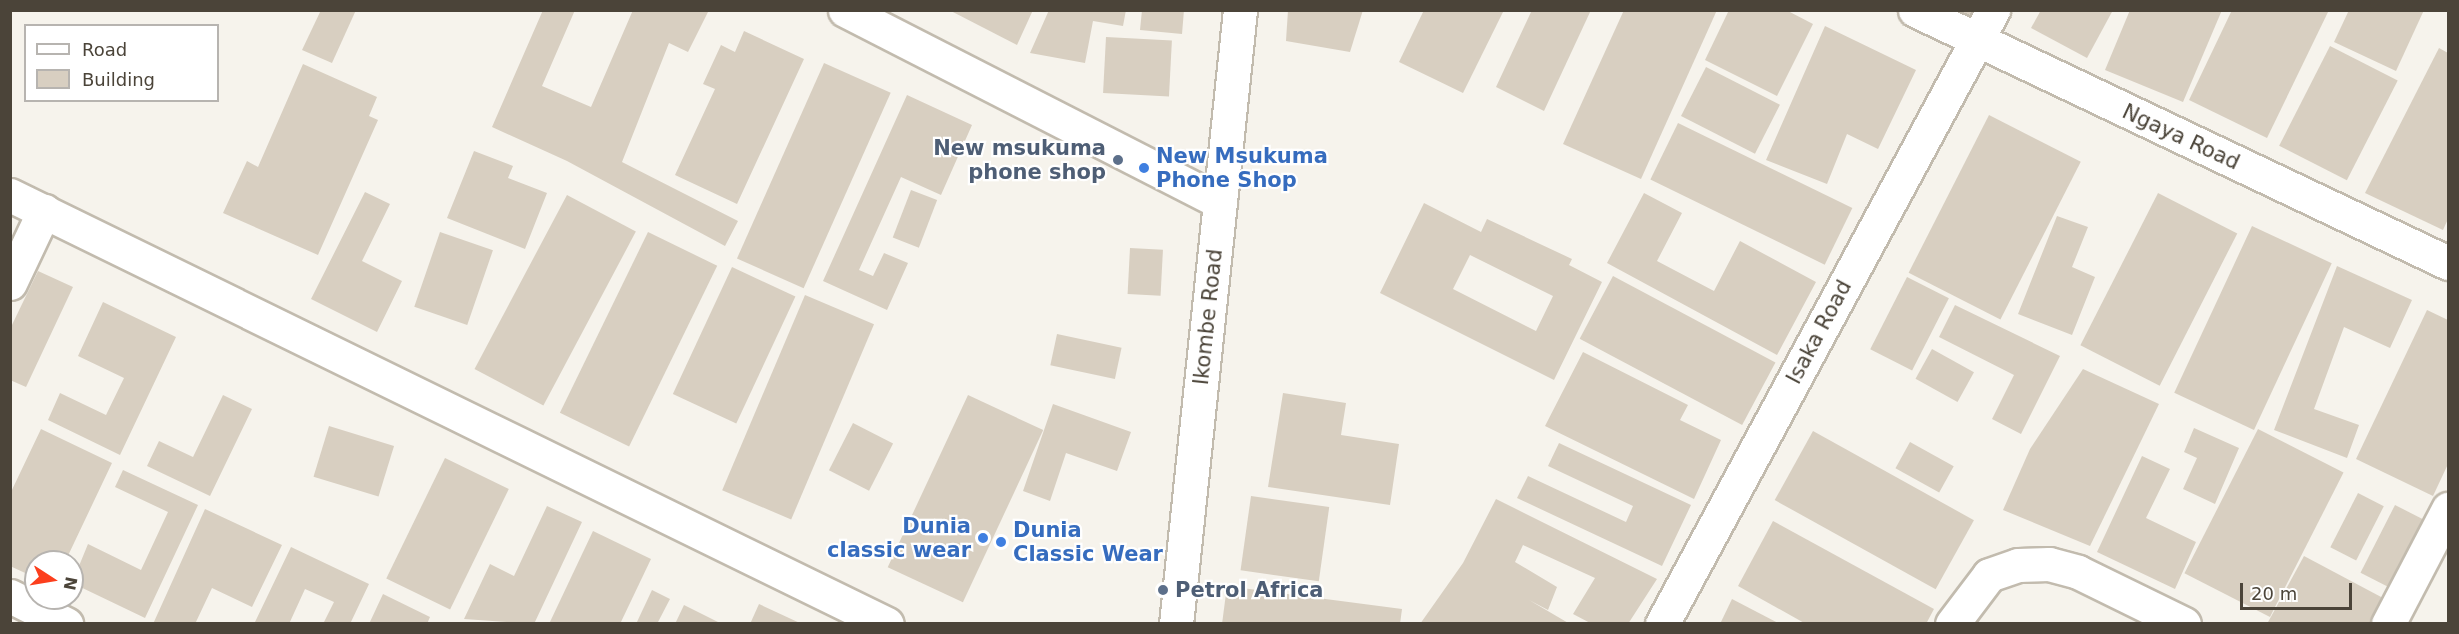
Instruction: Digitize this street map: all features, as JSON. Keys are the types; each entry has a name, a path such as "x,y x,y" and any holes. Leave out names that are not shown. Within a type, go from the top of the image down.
{"street":[{"path":"845,10 1220,202"},
{"name":"Ikombe Road","path":"1176,624 1240,10"},
{"name":"Ngaya Road","path":"1915,10 2448,263"},
{"name":"Isaka Road","path":"1662,624 1993,10"},
{"path":"10,195 887,624"},
{"path":"10,283 44,211"},
{"path":"2388,624 2448,509"},
{"path":"1952,624 1989,575 2018,565 2049,564 2078,572 2184,624"},
{"path":"10,596 66,624"}],"building":[{"path":"321,10 356,10 332,63 302,50"},
{"path":"543,10 575,10 542,86 591,107 633,10 709,10 688,52 669,43 622,162 738,221 725,246 567,161 492,127"},
{"path":"949,10 1033,10 1017,45"},
{"path":"1049,10 1126,10 1123,26 1093,21 1085,63 1030,53"},
{"path":"1142,10 1184,10 1182,34 1140,30"},
{"path":"1288,10 1363,10 1350,52 1286,41"},
{"path":"1424,10 1504,10 1463,93 1399,62"},
{"path":"1532,10 1591,10 1544,111 1496,87"},
{"path":"1624,10 1717,10 1641,179 1563,144"},
{"path":"1729,10 1786,10 1813,24 1777,96 1705,60"},
{"path":"1953,10 1975,10 1970,20"},
{"path":"2041,10 2113,10 2087,58 2031,28"},
{"path":"2130,10 2222,10 2183,102 2105,70"},
{"path":"2232,10 2329,10 2267,138 2189,100"},
{"path":"2349,10 2424,10 2396,71 2334,42"},
{"path":"1825,26 1916,70 1878,149 1847,134 1827,184 1766,160"},
{"path":"744,31 804,59 737,204 675,175 715,89 703,84 721,45 735,52"},
{"path":"1106,37 1172,40 1169,96 1103,93"},
{"path":"2330,46 2398,81 2347,180 2279,146"},
{"path":"2439,48 2448,53 2448,219 2443,230 2365,193"},
{"path":"824,63 891,93 804,288 737,258"},
{"path":"303,64 377,97 369,116 378,120 318,255 223,213 247,161 258,167"},
{"path":"1706,67 1780,105 1755,154 1681,116"},
{"path":"907,95 972,125 941,195 901,177 859,270 873,276 884,253 908,263 887,310 823,281"},
{"path":"1989,115 2081,162 2000,319 1909,273"},
{"path":"1678,123 1852,208 1825,265 1650,180"},
{"path":"474,151 513,166 508,178 547,193 525,249 447,218"},
{"path":"911,190 937,200 919,248 893,238"},
{"path":"365,192 390,204 362,261 402,281 377,332 311,299"},
{"path":"1644,193 1682,213 1657,261 1714,291 1740,241 1816,282 1777,355 1607,263"},
{"path":"2158,193 2237,233 2160,386 2080,345"},
{"path":"567,195 636,232 543,406 475,369"},
{"path":"1424,203 1481,232 1487,219 1572,259 1569,265 1602,282 1554,380 1380,293","holes":["1470,255 1553,296 1536,331 1453,289"]},
{"path":"2057,216 2088,227 2072,267 2095,277 2072,335 2018,314"},
{"path":"2252,226 2332,263 2254,430 2174,393"},
{"path":"440,232 493,250 467,325 414,307"},
{"path":"648,232 717,266 629,446 560,413"},
{"path":"1130,248 1163,250 1161,296 1128,294"},
{"path":"2337,266 2412,300 2390,348 2344,327 2314,409 2359,425 2347,458 2274,430"},
{"path":"732,267 795,297 736,423 673,394"},
{"path":"38,271 73,287 26,387 10,380 10,329"},
{"path":"1613,276 1775,362 1742,425 1580,339"},
{"path":"1907,277 1949,298 1912,371 1870,349"},
{"path":"805,295 874,324 791,519 722,490"},
{"path":"103,302 176,337 120,455 48,420 60,393 106,415 124,378 78,356"},
{"path":"1955,305 2060,356 2021,434 1992,419 2014,375 1939,337"},
{"path":"2427,310 2448,320 2448,464 2433,496 2356,459"},
{"path":"1057,334 1122,348 1115,379 1050,365"},
{"path":"1932,349 1974,372 1957,402 1916,379"},
{"path":"1583,352 1688,405 1680,420 1721,440 1694,499 1545,426"},
{"path":"2083,369 2159,404 2090,546 2003,510 2030,449"},
{"path":"1283,393 1346,403 1341,435 1399,444 1390,505 1268,487"},
{"path":"223,395 252,409 210,496 147,466 159,441 193,457"},
{"path":"968,395 1043,430 963,602 888,567"},
{"path":"1053,404 1131,432 1117,471 1066,453 1050,501 1023,491"},
{"path":"853,423 893,443 869,491 829,470"},
{"path":"329,426 394,446 379,497 314,477"},
{"path":"2194,428 2239,448 2215,504 2183,489 2197,458 2184,452"},
{"path":"41,429 112,463 71,550 24,550 24,572 10,566 10,494"},
{"path":"2258,429 2344,473 2270,617 2184,573"},
{"path":"1813,431 1974,520 1936,589 1775,500"},
{"path":"1910,442 1954,466 1939,492 1895,468"},
{"path":"1559,443 1691,505 1662,566 1517,498 1528,476 1626,522 1633,506 1548,466"},
{"path":"2142,456 2170,469 2146,518 2196,542 2175,589 2097,552"},
{"path":"445,458 509,489 450,610 386,578"},
{"path":"123,470 198,505 145,618 84,589 84,554 88,544 141,570 168,512 115,487"},
{"path":"2358,493 2384,506 2356,561 2330,547"},
{"path":"1251,496 1329,507 1319,581 1241,570"},
{"path":"1496,499 1657,579 1628,624 1592,624 1573,614 1595,578 1523,545 1515,562 1557,587 1548,610 1529,600 1570,624 1420,624 1463,563"},
{"path":"2395,505 2429,522 2394,590 2360,573"},
{"path":"547,506 582,522 534,624 464,619 490,564 514,576"},
{"path":"205,509 282,545 252,607 212,588 195,624 153,624"},
{"path":"1773,521 1934,609 1926,624 1806,624 1738,586"},
{"path":"593,531 651,559 620,624 549,624"},
{"path":"291,547 369,584 350,624 323,624 334,602 305,589 289,624 255,622"},
{"path":"2304,556 2383,598 2370,624 2267,624"},
{"path":"1227,586 1402,609 1400,624 1222,624"},
{"path":"652,590 670,599 657,624 636,624"},
{"path":"383,594 430,617 427,624 369,624"},
{"path":"1732,599 1780,624 1720,624"},
{"path":"759,604 802,624 750,624"},
{"path":"684,605 722,624 675,624"}],"place":[{"name":"New msukuma phone shop","path":"1118,160"},
{"name":"New Msukuma Phone Shop","path":"1144,168"},
{"name":"Dunia classic wear","path":"983,538"},
{"name":"Dunia Classic Wear","path":"1001,542"},
{"name":"Petrol Africa","path":"1163,590"}]}
